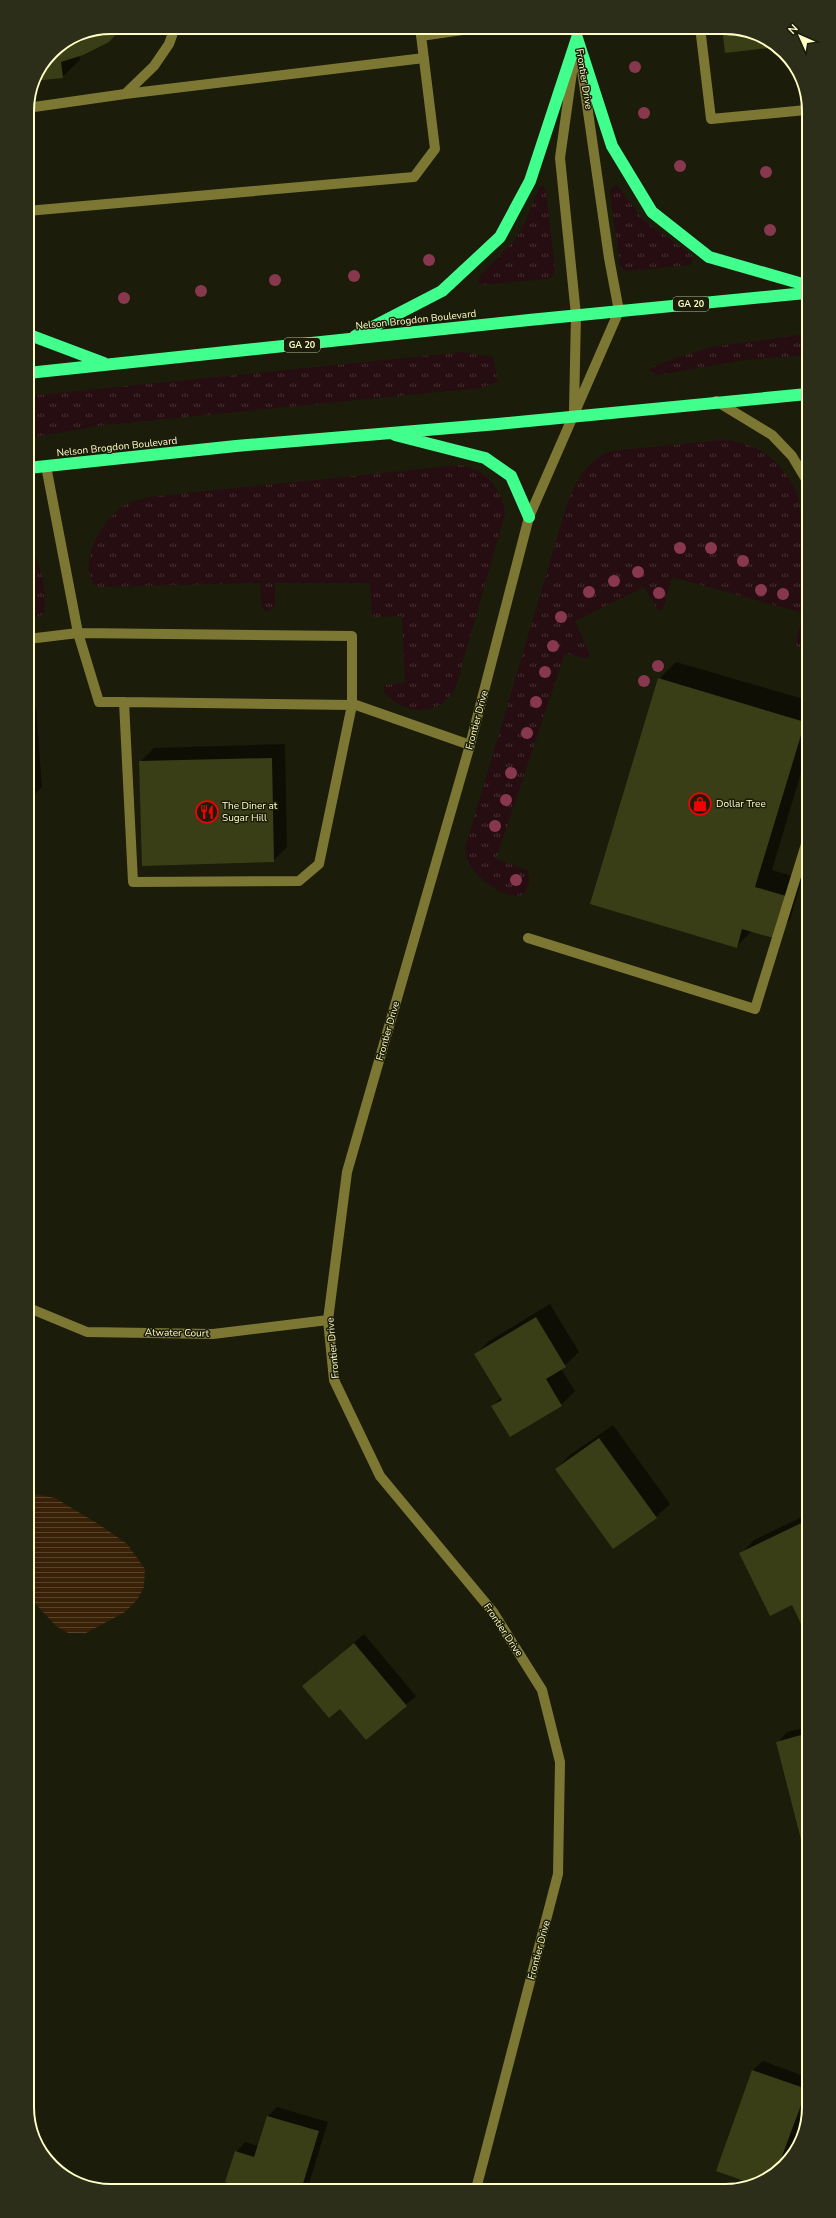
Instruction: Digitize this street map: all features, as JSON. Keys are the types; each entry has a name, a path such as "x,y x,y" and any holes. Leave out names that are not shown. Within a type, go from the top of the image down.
{"highway":[{"path":"576,34 612,146 652,212 709,257 802,284"},
{"path":"348,340 442,291 500,237 530,181 576,34"},
{"name":"Nelson Brogdon Boulevard","path":"34,372 576,315 802,293"},
{"path":"34,336 107,365"},
{"name":"Nelson Brogdon Boulevard","path":"34,467 802,394"},
{"path":"384,433 485,458 511,476 529,517"}],"street":[{"path":"124,94 154,66 169,44 173,34"},
{"path":"34,210 414,177 435,149 421,34"},
{"name":"Frontier Drive","path":"477,2184 558,1874 560,1762 542,1690 493,1612 380,1476 334,1380 328,1320 347,1172 470,745 529,517 619,311 609,258 596,155 576,34"},
{"name":"Frontier Drive","path":"574,416 576,315 560,158 576,34"},
{"path":"701,34 711,119 802,110"},
{"path":"34,107 124,94 424,58"},
{"path":"716,402 772,435 792,456 802,473"},
{"path":"46,466 78,633 98,702 352,705 470,745"},
{"path":"34,638 78,633 352,636 352,705 319,864 299,881 133,882 124,702"},
{"path":"528,938 755,1009 802,857"},
{"name":"Atwater Court","path":"34,1310 87,1332 212,1334 328,1320"}],"green space":[{"path":"540,186 544,187 546,191 555,271 552,277 548,279 480,285 478,281 480,276 514,241 524,224"},
{"path":"618,186 643,220 692,255 692,263 690,265 626,271 620,266 610,191 613,187"},
{"path":"802,335 802,355 744,360 658,375 649,370 661,363 711,347"},
{"path":"463,352 493,357 498,382 480,388 104,425 34,437 34,395"},
{"path":"723,440 747,445 768,456 777,463 785,472 797,494 800,506 802,534 802,613 672,577 663,610 658,610 644,587 575,621 590,655 587,659 565,653 496,859 527,870 529,877 528,886 523,895 514,896 494,888 476,873 466,854 466,845 567,504 583,473 594,461 610,451"},
{"path":"460,465 478,471 491,482 500,496 505,514 456,686 450,696 442,704 432,708 423,710 402,706 384,692 384,685 405,683 402,616 375,617 372,615 370,583 275,583 275,606 268,611 264,610 261,604 260,583 97,587 91,578 89,568 90,557 93,546 99,534 105,524 120,508 133,501 149,497"},
{"path":"34,555 40,568 45,597 43,614 34,617"},
{"path":"802,617 802,650 795,645"}],"shaded area":[{"path":"34,1494 55,1498 100,1525 127,1544 145,1569 144,1587 137,1600 125,1612 86,1633 68,1633 56,1626 34,1602"}],"building":[{"path":"116,34 109,42 83,55 61,62 63,78 40,80 56,56 72,44 86,38"},
{"path":"723,34 740,35 750,38 769,48 725,53"},
{"name":"Dollar Tree","path":"658,678 802,721 802,732 755,887 786,896 773,938 742,929 737,948 590,904"},
{"name":"The Diner at Sugar Hill","path":"272,758 274,862 142,866 139,761"},
{"path":"536,1317 566,1367 546,1379 562,1406 510,1437 491,1406 502,1400 474,1354"},
{"path":"599,1438 657,1518 613,1549 555,1469"},
{"path":"802,1523 802,1626 792,1605 770,1616 739,1553"},
{"path":"354,1643 407,1706 366,1740 340,1709 329,1718 302,1686"},
{"path":"802,1735 802,1843 776,1742"},
{"path":"752,2070 802,2087 802,2102 780,2161 776,2165 764,2174 745,2181 716,2171"},
{"path":"267,2116 319,2131 303,2184 231,2184 225,2182 235,2151 254,2157"}],"place":[{"name":"Dollar Tree","path":"700,804"},
{"name":"The Diner at Sugar Hill","path":"207,812"}]}
